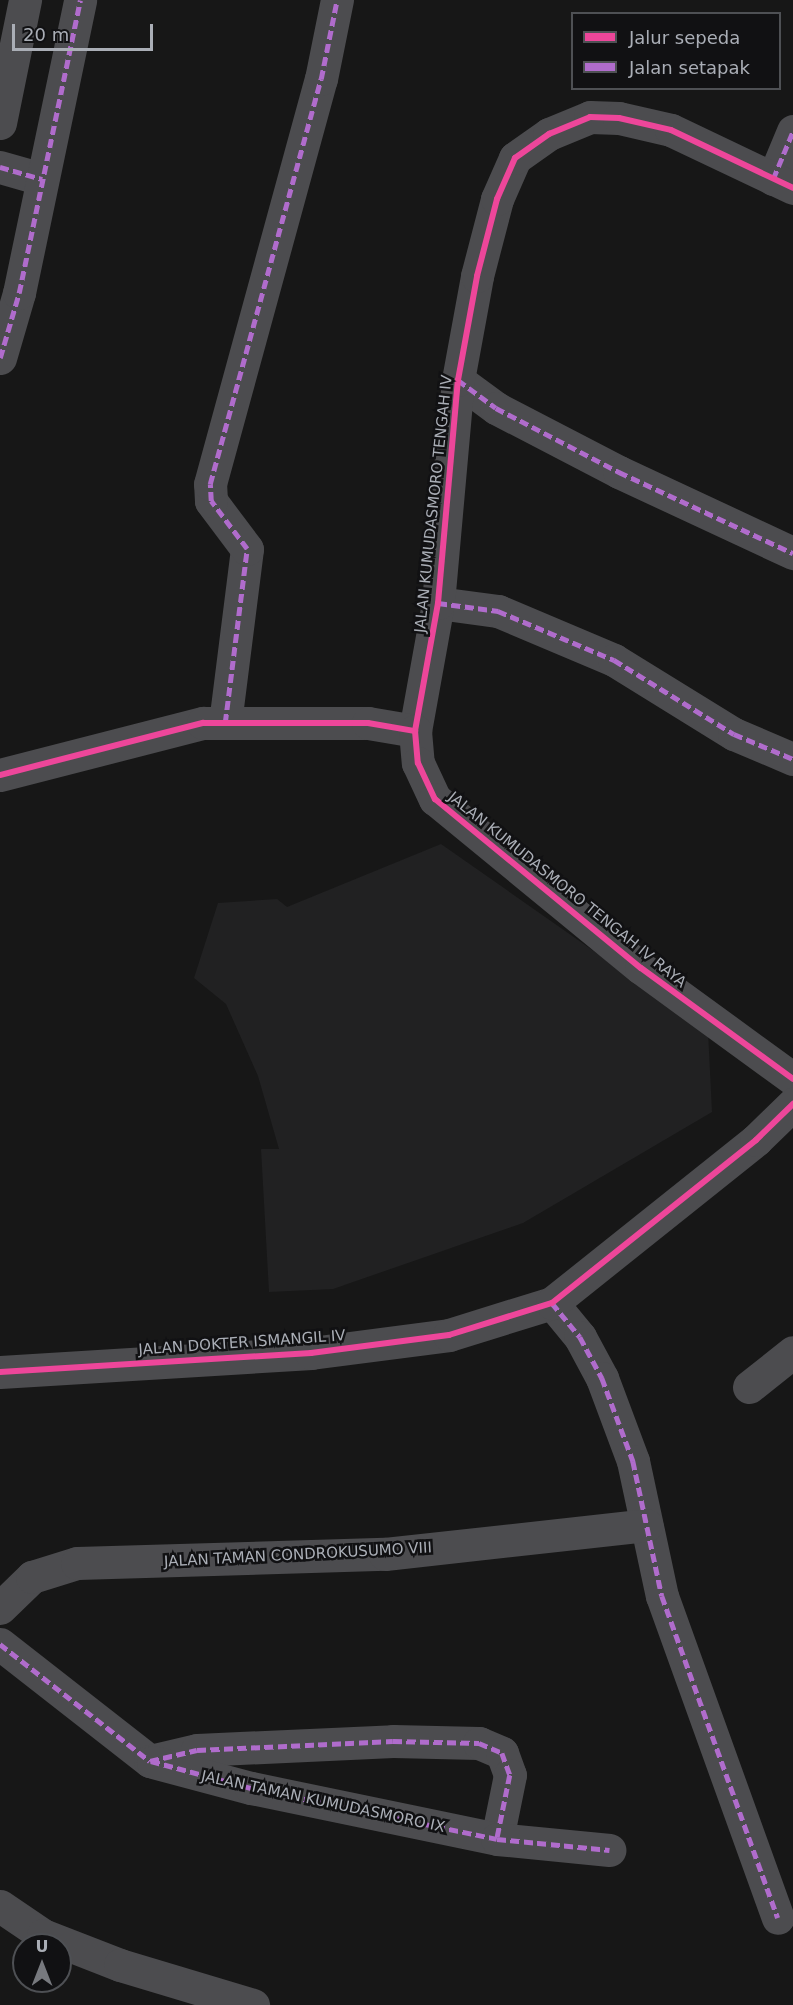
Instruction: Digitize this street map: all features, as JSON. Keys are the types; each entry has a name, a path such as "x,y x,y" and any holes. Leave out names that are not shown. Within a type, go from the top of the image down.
{"street":[{"path":"0,123 26,0"},
{"path":"0,358 42,179 80,0"},
{"path":"225,723 247,549 211,501 210,484 321,80 337,0"},
{"name":"JALAN KUMUDASMORO TENGAH IV","path":"415,730 438,603 458,380 497,199 515,158 549,134 590,117 619,118 671,130 783,184"},
{"path":"783,184 793,131"},
{"path":"0,167 42,179"},
{"path":"458,380 496,408 619,472 793,554"},
{"path":"438,603 498,611 614,660 734,734 793,759"},
{"path":"0,775 203,723 368,723 415,730"},
{"name":"JALAN KUMUDASMORO TENGAH IV RAYA","path":"415,730 418,762 435,799 641,968 793,1078"},
{"path":"778,1918 662,1596 633,1461 602,1378 580,1337 552,1303 756,1140 793,1104"},
{"name":"JALAN DOKTER ISMANGIL IV","path":"0,1372 311,1353 448,1335 552,1303"},
{"path":"749,1387 793,1352"},
{"name":"JALAN TAMAN CONDROKUSUMO VIII","path":"0,1608 32,1578 76,1563 385,1554 646,1525"},
{"name":"JALAN TAMAN KUMUDASMORO IX","path":"0,1644 150,1761 251,1788 497,1839 609,1850"},
{"name":"JALAN TAMAN KUMUDASMORO IX","path":"150,1761 197,1750 311,1744 479,1743 502,1753 510,1775 497,1839"},
{"path":"0,1906 43,1935 120,1965 253,2005"}],"shaded area":[{"path":"441,844 708,1031 712,1112 523,1223 333,1289 269,1292 261,1149 279,1149 258,1076 226,1004 194,978 218,903 277,899 287,907"}],"marked path":[{"path":"0,358 19,293 80,0"},
{"path":"225,723 247,549 211,501 210,484 321,79 337,0"},
{"path":"773,179 793,131"},
{"path":"0,167 42,179"},
{"path":"458,380 496,408 619,472 793,553"},
{"path":"438,603 498,611 614,660 734,734 793,759"},
{"path":"552,1303 580,1337 602,1378 633,1461 662,1596 778,1918"},
{"path":"0,1644 150,1761 197,1750 393,1741 479,1743 502,1753 510,1775 497,1839"},
{"path":"151,1761 251,1788 497,1839 609,1850"}],"cycle path":[{"path":"415,731 438,603 458,380 477,276 497,199 515,158 549,134 590,117 619,118 671,130 793,188"},
{"path":"0,775 203,723 368,723 415,731 418,763 435,799 641,968 793,1079"},
{"path":"0,1372 311,1353 449,1335 552,1303 756,1140 793,1104"}]}
